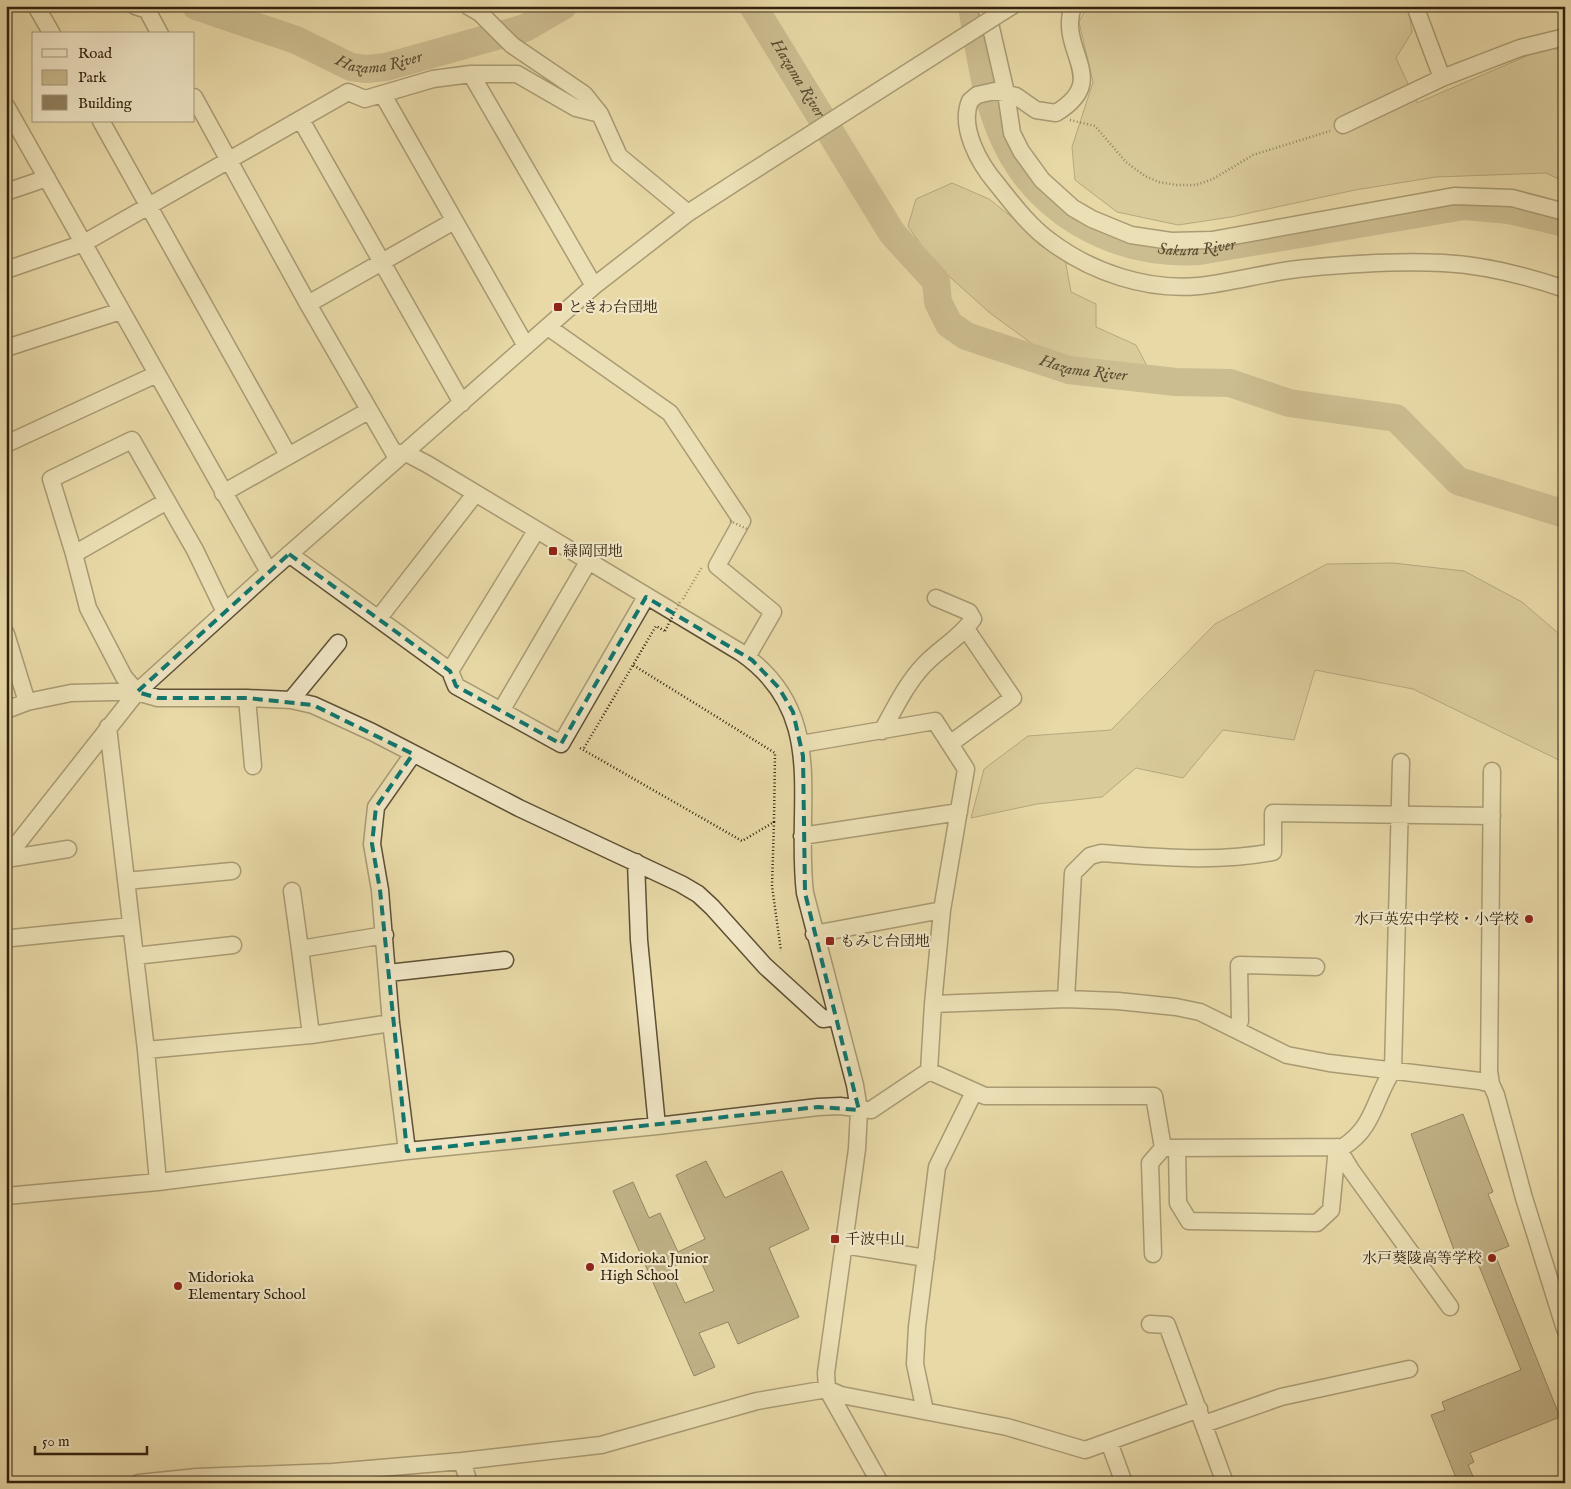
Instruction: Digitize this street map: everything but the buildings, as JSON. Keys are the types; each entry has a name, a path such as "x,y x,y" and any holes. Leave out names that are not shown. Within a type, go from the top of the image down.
{"street":[{"path":"36,6 51,32"},
{"path":"135,6 147,10 159,32"},
{"path":"468,6 480,13 512,44 584,94 600,114 619,156 688,213"},
{"path":"6,859 108,726 137,692 289,554 594,286 688,213 991,11 1012,6"},
{"path":"1073,6 1069,22 1070,42 1080,65 1082,78 1080,92 1074,101 1056,113 1036,110 1016,96 1001,92 977,95 970,101 967,107 966,121 972,139 992,179 1021,213 1049,240 1076,259 1122,278 1153,284 1198,286 1306,268 1443,262 1470,265 1565,289"},
{"path":"1415,6 1442,78"},
{"path":"991,11 1001,92 1012,133 1042,180 1074,208 1099,222 1131,235 1171,241 1212,240 1454,196 1512,198 1565,212"},
{"path":"1343,126 1442,78 1520,48 1565,37"},
{"path":"6,270 84,244 348,92 365,99 433,79 471,74 517,74 576,108 600,114"},
{"path":"471,74 594,286"},
{"path":"383,95 526,346"},
{"path":"195,99 368,411 394,453 406,453 747,657 768,675 786,698 798,728 801,744 804,884 814,934 855,1085 859,1110 857,1149 826,1373 827,1389 880,1483"},
{"path":"8,112 269,572"},
{"path":"301,120 462,403"},
{"path":"102,122 288,456"},
{"path":"6,192 47,178"},
{"path":"308,304 454,221"},
{"path":"6,348 121,310"},
{"path":"548,327 670,413 742,521 717,566 773,612 747,657"},
{"path":"6,444 157,374"},
{"path":"223,493 368,411"},
{"path":"137,692 124,677 88,608 74,554 51,480 132,440 195,550 225,612"},
{"path":"378,619 475,494"},
{"path":"74,554 167,501"},
{"path":"450,672 536,531"},
{"path":"289,554 450,672 456,686 560,744 646,597"},
{"path":"501,711 588,562"},
{"path":"882,731 906,688 925,664 966,629 973,620 969,612 936,598"},
{"path":"951,743 1013,698 966,629"},
{"path":"6,634 27,702"},
{"path":"291,700 338,643"},
{"path":"6,710 27,702 71,693 137,692 158,698 247,698 291,700 313,705 372,732 519,808 636,862 698,894 765,966 823,1019 837,1017"},
{"path":"247,698 253,766"},
{"path":"801,744 935,721 951,743 966,769 942,910 929,1071"},
{"path":"108,726 146,1050 158,1182"},
{"path":"407,1151 391,1023 380,890 372,844 376,807 413,754"},
{"path":"1153,1254 1150,1163 1170,1148 1343,1147 1357,1138 1373,1114 1382,1086 1393,1070 1401,762"},
{"path":"1492,771 1488,1071 1562,1308 1565,1329"},
{"path":"802,836 959,812"},
{"path":"1066,999 1073,873 1090,856 1101,853 1205,860 1240,858 1273,852 1274,813 1492,816"},
{"path":"6,859 68,849"},
{"path":"636,862 639,940 657,1126"},
{"path":"126,881 232,871"},
{"path":"292,891 311,1035"},
{"path":"814,934 942,910"},
{"path":"12,938 131,926"},
{"path":"300,949 384,935"},
{"path":"135,956 233,944"},
{"path":"388,973 505,960"},
{"path":"1234,1028 1240,1021 1239,965 1316,967"},
{"path":"933,1004 1066,999 1118,1001 1176,1007 1200,1012 1287,1055 1329,1063 1480,1081 1491,1084"},
{"path":"146,1050 311,1035 391,1023"},
{"path":"929,1071 985,1096 1154,1096 1170,1148 1178,1203 1189,1222 1317,1223 1331,1210 1337,1147"},
{"path":"6,1196 158,1182 407,1151 657,1126 818,1107 840,1106 859,1110 871,1110 929,1071"},
{"path":"925,1411 915,1364 917,1327 937,1167 974,1092"},
{"path":"1337,1147 1351,1170 1450,1307"},
{"path":"844,1245 926,1258"},
{"path":"1150,1324 1167,1325 1225,1483"},
{"path":"139,1483 333,1472 462,1461 601,1445 757,1401 827,1389 841,1395 1007,1427 1085,1450 1201,1416 1409,1368"},
{"path":"1108,1442 1124,1483"},
{"path":"462,1461 468,1483"}],"path":[{"path":"1056,113 1073,122 1084,122 1095,126 1126,162 1145,176 1159,182 1177,185 1196,185 1213,179 1252,155 1343,126"},
{"path":"730,521 748,529"},
{"path":"680,602 665,631 656,626 582,748 742,841 774,822"},
{"path":"633,665 775,753 772,886 781,951"}],"highlighted area":[{"path":"289,554 450,671 456,686 561,744 646,597 752,660 779,688 793,712 803,756 805,893 859,1110 818,1107 407,1151 380,890 372,844 376,807 413,754 313,705 247,698 158,698 137,692"}],"green space":[{"path":"1087,6 1408,6 1412,32 1396,58 1417,103 1550,46 1565,54 1565,182 1546,173 1436,177 1355,190 1231,217 1178,225 1117,212 1075,180 1072,147 1093,82 1079,22"},
{"path":"952,183 989,199 1065,259 1071,292 1096,304 1096,327 1136,345 1147,366 1053,359 990,313 932,261 908,226 916,199"},
{"path":"1393,563 1464,571 1522,602 1565,639 1565,763 1413,689 1315,670 1294,740 1223,730 1183,778 1136,768 1102,797 1037,804 971,818 984,769 1028,736 1111,730 1215,624 1327,564"}],"waterway":[{"name":"Hazama River","path":"196,6 296,40 351,67 366,69 386,67 525,28 563,6"},
{"name":"Hazama River","path":"753,6 892,233 936,281 938,302 949,324 966,336 1069,370 1176,382 1230,383 1289,403 1396,418 1458,481 1565,514"},
{"name":"Sakura River","path":"972,6 983,68 994,114 1014,158 1032,183 1054,205 1079,222 1106,236 1136,245 1167,251 1199,251 1464,206 1509,210 1565,223"}],"place":[{"name":"ときわ台団地","path":"558,307"},
{"name":"緑岡団地","path":"553,551"},
{"name":"水戸英宏中学校・小学校","path":"1529,919"},
{"name":"もみじ台団地","path":"830,941"},
{"name":"千波中山","path":"835,1239"},
{"name":"水戸葵陵高等学校","path":"1492,1258"},
{"name":"Midorioka Junior High School","path":"590,1267"},
{"name":"Midorioka Elementary School","path":"178,1286"}]}
